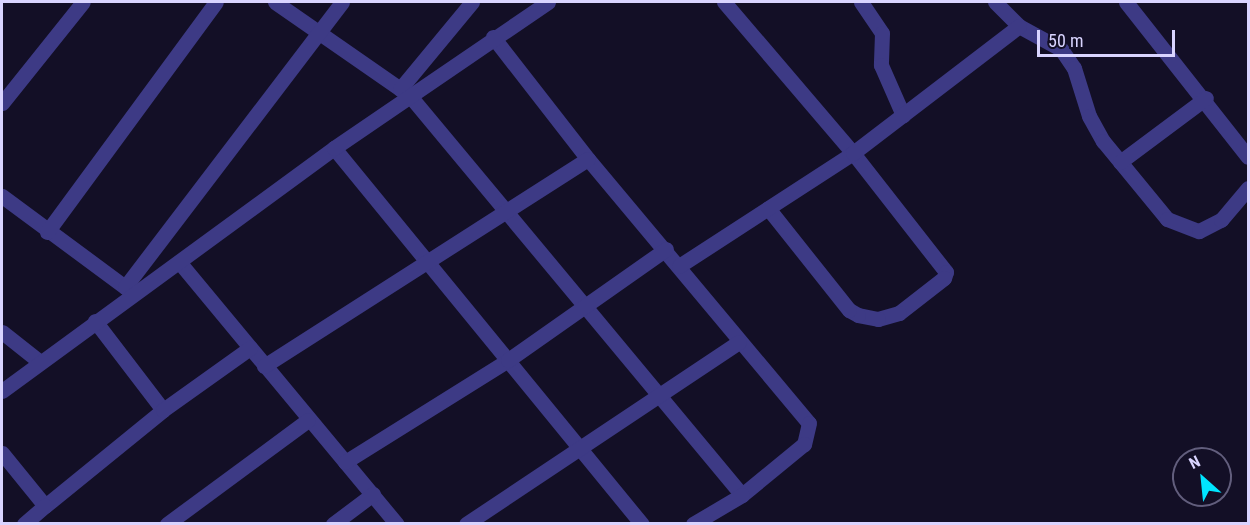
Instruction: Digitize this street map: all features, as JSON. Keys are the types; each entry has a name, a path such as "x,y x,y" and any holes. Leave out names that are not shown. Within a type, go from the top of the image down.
{"street":[{"path":"2,103 83,2"},
{"path":"47,232 216,2"},
{"path":"275,2 405,93 508,210 659,397 742,495"},
{"path":"2,390 95,321 129,290 342,2"},
{"path":"405,93 472,2"},
{"path":"129,290 180,263 405,93 548,2"},
{"path":"724,2 853,153 946,272 940,284 910,307 878,319 849,310 768,208"},
{"path":"861,2 882,33 881,65 903,114"},
{"path":"995,2 1019,26 1061,49 1074,68 1089,116 1120,162 1167,219 1199,231 1221,220 1248,188"},
{"path":"1126,2 1206,98 1248,157"},
{"path":"679,266 853,153 1019,26"},
{"path":"493,38 588,159 666,249 739,342 809,423 804,444 742,495 693,524"},
{"path":"1120,162 1206,98"},
{"path":"334,148 642,524"},
{"path":"264,366 588,159"},
{"path":"2,196 47,232 129,290"},
{"path":"345,462 508,360 666,249"},
{"path":"180,263 308,420 397,524"},
{"path":"95,321 163,410"},
{"path":"2,332 40,362"},
{"path":"466,524 578,447 659,397 739,342"},
{"path":"24,524 163,410 250,348"},
{"path":"167,524 308,420"},
{"path":"2,453 45,506"},
{"path":"333,524 373,494"}]}
